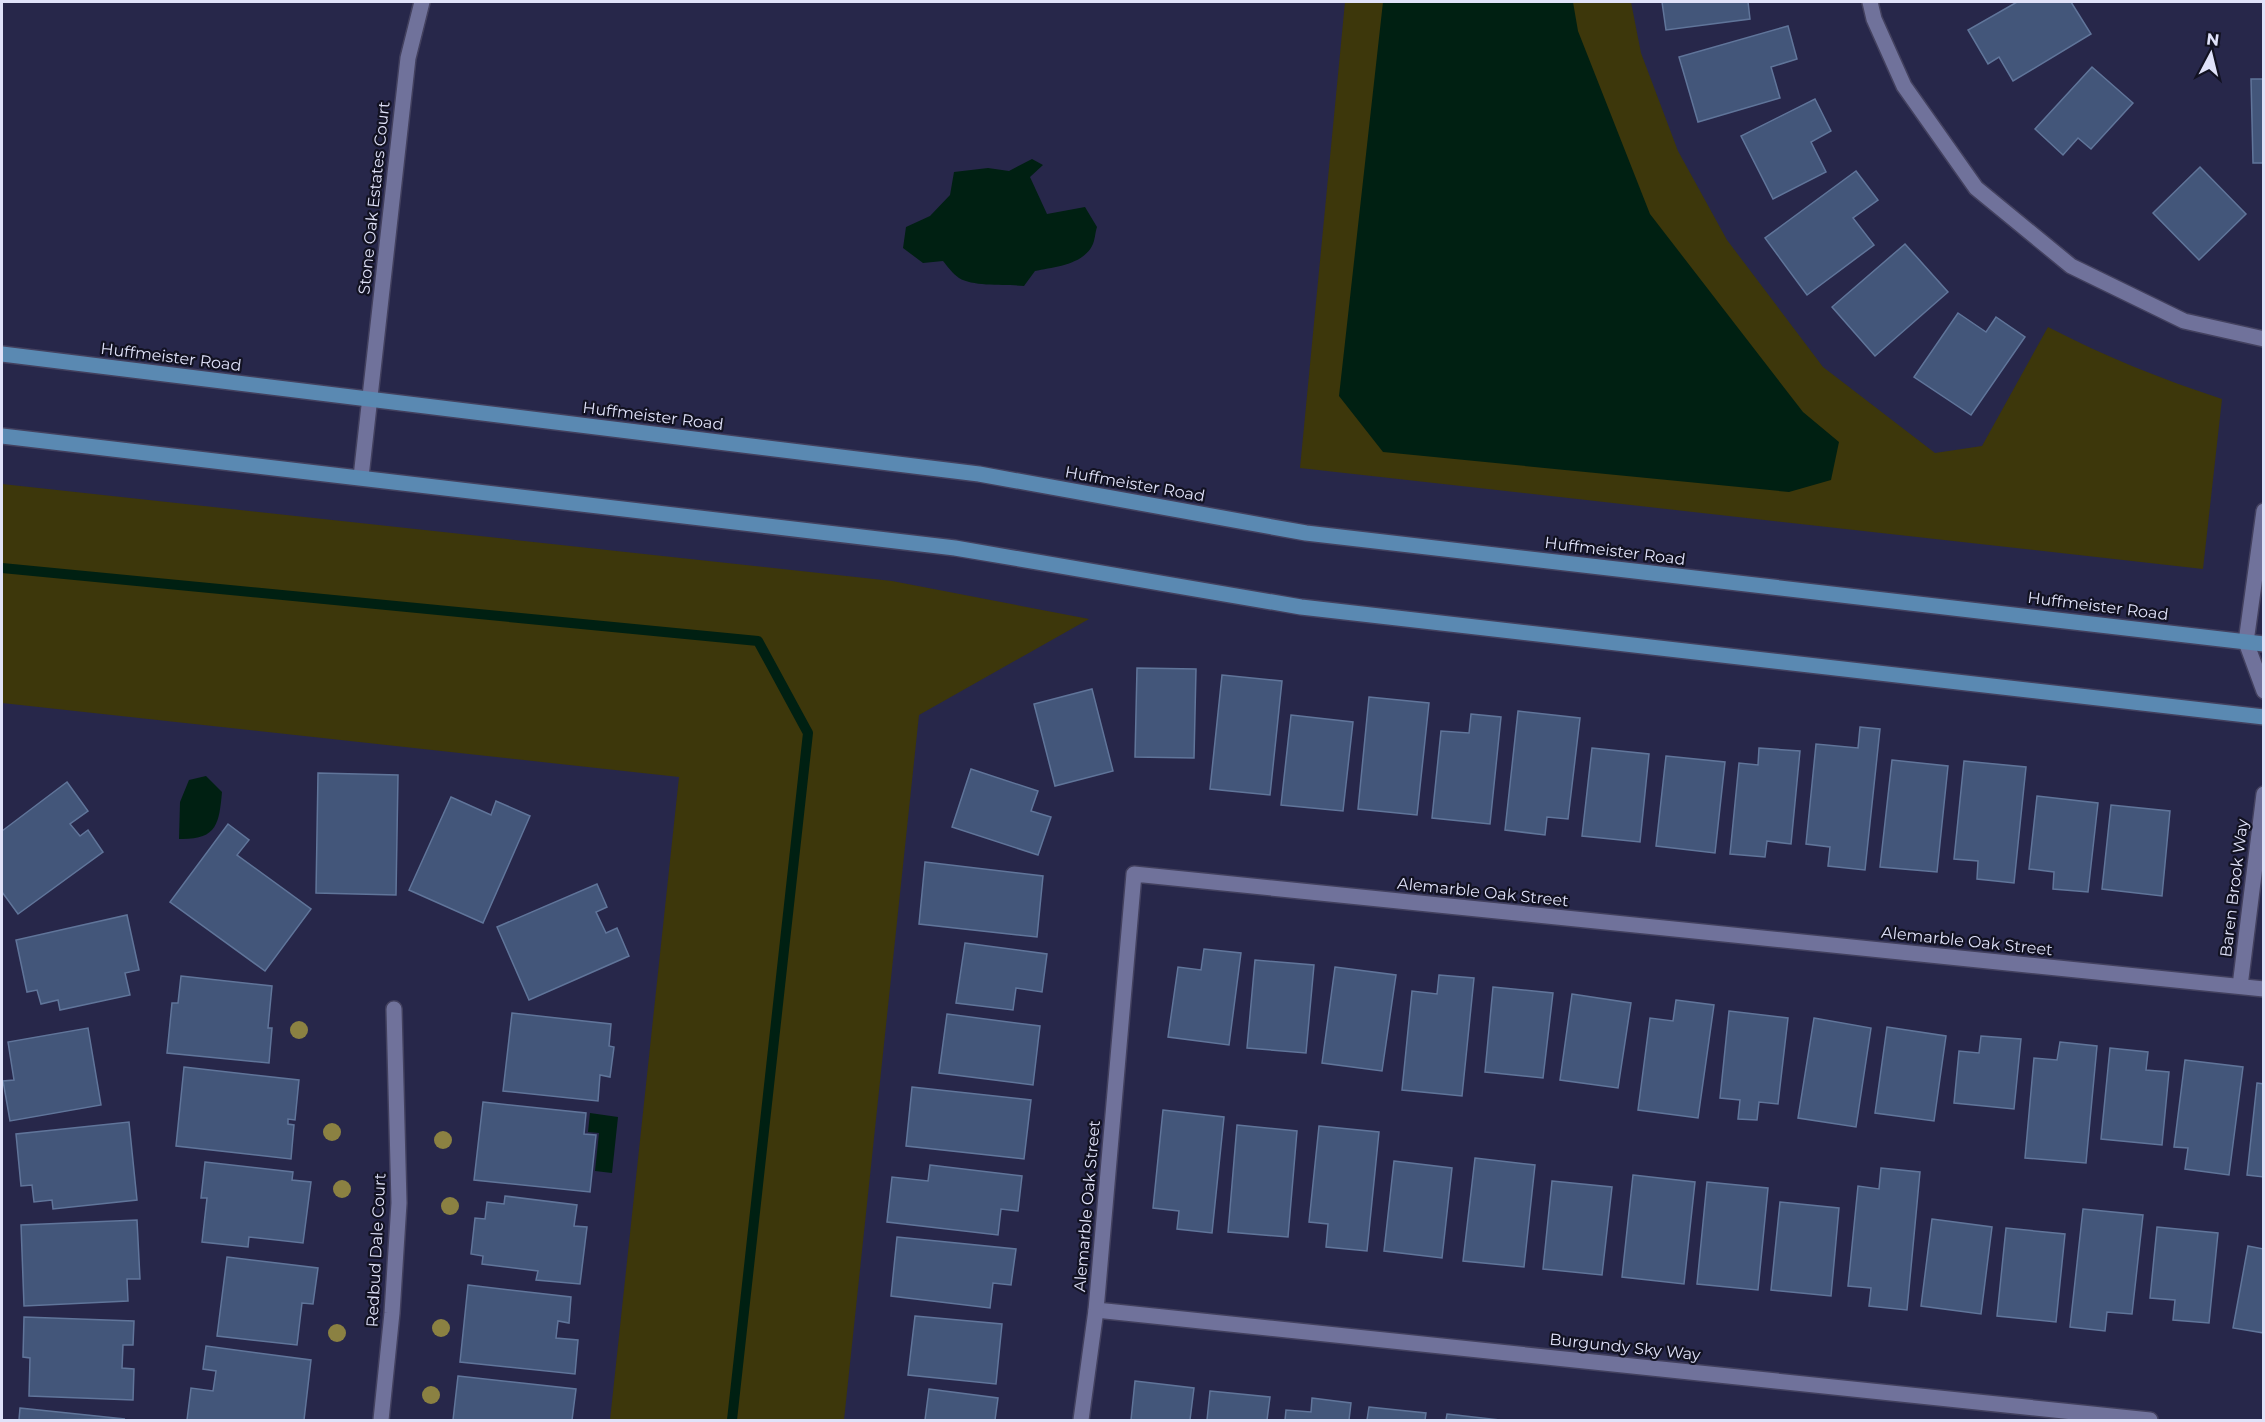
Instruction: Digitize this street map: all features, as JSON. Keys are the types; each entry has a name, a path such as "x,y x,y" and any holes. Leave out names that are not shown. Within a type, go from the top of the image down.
{"main road":[{"name":"Huffmeister Road","path":"2,354 979,474 1306,533 2264,644"},
{"path":"2,436 955,548 1301,607 2264,717"}],"street":[{"name":"Stone Oak Estates Court","path":"361,477 408,58 422,2"},
{"path":"1870,2 1874,19 1904,86 1976,188 2071,266 2184,321 2264,339"},
{"path":"2264,511 2246,642 2264,691"},
{"name":"Baren Brook Way","path":"2240,986 2264,794"},
{"name":"Alemarble Oak Street","path":"1096,1310 1134,874 2264,989"},
{"name":"Redbud Dale Court","path":"381,1420 392,1312 399,1203 394,1008"},
{"path":"1081,1420 1096,1310"},
{"name":"Burgundy Sky Way","path":"1096,1310 2150,1420"}],"shaded area":[{"path":"1345,2 1631,2 1641,53 1678,151 1727,240 1823,367 1935,453 1982,446 2048,327 2133,366 2222,399 2203,569 1300,468"},
{"path":"1383,2 1573,2 1578,31 1650,214 1803,412 1839,442 1831,480 1789,492 1383,452 1339,396"},
{"path":"1032,159 1043,165 1030,177 1047,214 1085,207 1097,227 1092,246 1082,257 1067,264 1035,271 1024,286 990,285 965,281 959,278 943,261 923,263 903,248 906,227 930,216 950,195 954,172 988,168 1009,171"},
{"path":"2,484 892,581 1089,619 919,715 844,1420 610,1420 679,777 2,703"},
{"path":"206,776 222,792 214,828 201,837 179,839 180,802 189,780"},
{"path":"590,1113 618,1117 612,1173 595,1171 599,1133 588,1132"}],"building":[{"path":"1662,2 1748,2 1750,19 1666,30"},
{"path":"2017,2 2071,2 2091,34 2013,81 1999,57 1988,64 1968,30"},
{"path":"1788,26 1797,59 1771,67 1780,98 1698,122 1679,57"},
{"path":"2092,67 2133,103 2091,149 2078,138 2063,155 2035,129"},
{"path":"2251,79 2264,79 2264,163 2253,163"},
{"path":"1815,99 1831,131 1811,142 1826,172 1773,199 1741,136"},
{"path":"2200,167 2246,214 2199,260 2153,213"},
{"path":"1856,171 1878,200 1853,218 1874,245 1807,295 1765,238"},
{"path":"1905,244 1948,292 1875,356 1832,307"},
{"path":"1958,313 1986,332 1996,317 2025,337 1971,415 1914,377"},
{"path":"1137,668 1196,669 1194,758 1135,757"},
{"path":"1222,675 1282,681 1270,795 1210,789"},
{"path":"1092,689 1113,771 1055,786 1034,704"},
{"path":"1369,697 1429,703 1417,815 1358,809"},
{"path":"1518,711 1580,718 1568,819 1547,817 1545,835 1505,830"},
{"path":"1471,714 1501,717 1490,824 1432,818 1441,731 1469,733"},
{"path":"1291,715 1353,722 1343,811 1281,805"},
{"path":"1860,727 1880,729 1865,870 1828,866 1830,847 1806,844 1816,744 1858,748"},
{"path":"1592,748 1649,754 1640,842 1582,836"},
{"path":"1759,748 1800,751 1791,844 1767,841 1765,857 1730,854 1739,763 1758,765"},
{"path":"1666,756 1725,762 1715,853 1656,846"},
{"path":"1892,760 1948,766 1937,872 1880,867"},
{"path":"1964,761 2026,767 2014,883 1977,879 1978,861 1954,859"},
{"path":"971,769 1038,791 1031,811 1051,817 1038,855 952,827"},
{"path":"318,773 398,775 396,895 316,893"},
{"path":"67,782 88,811 70,824 80,836 88,830 103,852 18,914 2,892 2,831"},
{"path":"2037,796 2098,803 2088,892 2053,889 2054,872 2029,869"},
{"path":"451,797 491,815 496,801 530,816 483,923 409,890"},
{"path":"2111,805 2170,811 2162,896 2102,889"},
{"path":"228,824 249,840 237,855 311,909 265,971 170,902"},
{"path":"925,862 1043,876 1037,937 919,924"},
{"path":"597,884 607,907 596,912 606,933 617,928 629,956 529,1000 497,927"},
{"path":"127,915 139,970 125,973 130,995 60,1010 58,1000 41,1004 37,990 27,992 16,940"},
{"path":"965,943 1047,954 1042,992 1016,988 1013,1010 956,1003"},
{"path":"1204,949 1241,953 1229,1045 1168,1037 1178,967 1201,970"},
{"path":"1255,960 1314,965 1306,1053 1247,1048"},
{"path":"1335,967 1396,975 1382,1071 1322,1063"},
{"path":"1439,975 1474,978 1462,1096 1402,1090 1412,991 1437,994"},
{"path":"181,976 272,986 268,1028 272,1028 269,1063 167,1053 172,1003 178,1003"},
{"path":"1493,987 1553,993 1543,1078 1485,1072"},
{"path":"1572,994 1631,1003 1618,1088 1560,1080"},
{"path":"1676,1000 1714,1005 1698,1118 1638,1110 1650,1018 1673,1021"},
{"path":"1729,1011 1788,1018 1778,1104 1759,1102 1757,1120 1738,1119 1740,1100 1720,1098"},
{"path":"512,1013 611,1024 609,1046 614,1047 610,1077 600,1075 598,1101 503,1091"},
{"path":"947,1014 1040,1026 1033,1085 939,1073"},
{"path":"1814,1018 1871,1028 1856,1127 1798,1118"},
{"path":"1887,1027 1946,1036 1934,1121 1875,1113"},
{"path":"88,1028 101,1105 10,1121 3,1081 14,1080 8,1042"},
{"path":"1981,1036 2021,1039 2014,1109 1954,1103 1959,1051 1979,1053"},
{"path":"2060,1042 2097,1046 2086,1163 2025,1158 2034,1058 2057,1060"},
{"path":"2110,1048 2148,1052 2146,1070 2169,1072 2162,1145 2101,1139"},
{"path":"2185,1060 2243,1067 2229,1175 2185,1169 2188,1148 2174,1147"},
{"path":"184,1067 299,1080 295,1120 288,1119 288,1124 294,1125 291,1159 176,1146"},
{"path":"2257,1083 2264,1084 2264,1177 2247,1175"},
{"path":"912,1087 1031,1100 1024,1159 906,1146"},
{"path":"483,1102 586,1113 584,1134 596,1135 590,1192 474,1180"},
{"path":"1163,1110 1224,1117 1212,1233 1177,1229 1179,1211 1153,1208"},
{"path":"129,1122 137,1200 53,1209 52,1200 34,1202 32,1185 21,1186 16,1134"},
{"path":"1237,1125 1297,1131 1288,1237 1228,1232"},
{"path":"1319,1126 1379,1132 1367,1251 1326,1247 1328,1224 1309,1222"},
{"path":"1475,1158 1535,1165 1524,1267 1463,1261"},
{"path":"1394,1161 1452,1168 1442,1258 1384,1251"},
{"path":"205,1162 293,1172 292,1180 311,1182 303,1243 249,1237 248,1247 202,1242 207,1198 201,1198"},
{"path":"930,1165 1022,1176 1018,1211 1001,1209 998,1235 887,1222 892,1177 928,1181"},
{"path":"1881,1168 1920,1172 1907,1310 1869,1306 1871,1288 1848,1286 1858,1186 1879,1189"},
{"path":"1633,1175 1695,1182 1684,1284 1622,1277"},
{"path":"1552,1181 1612,1187 1602,1275 1543,1269"},
{"path":"1707,1182 1768,1188 1758,1290 1697,1284"},
{"path":"505,1196 577,1205 574,1226 587,1227 580,1284 536,1280 538,1271 482,1264 483,1256 471,1254 475,1218 485,1219 487,1202 504,1204"},
{"path":"1780,1202 1839,1208 1831,1296 1771,1290"},
{"path":"2083,1209 2143,1215 2132,1314 2107,1312 2105,1331 2070,1327"},
{"path":"1932,1219 1992,1227 1981,1314 1921,1306"},
{"path":"137,1220 140,1279 127,1279 128,1301 24,1306 21,1225"},
{"path":"2157,1227 2218,1233 2209,1323 2173,1320 2175,1300 2150,1298"},
{"path":"2006,1228 2065,1234 2056,1322 1997,1316"},
{"path":"897,1237 1016,1249 1011,1285 993,1283 990,1308 891,1296"},
{"path":"2248,1246 2264,1249 2264,1333 2233,1328"},
{"path":"227,1257 318,1268 313,1304 302,1303 297,1345 217,1336"},
{"path":"468,1285 571,1297 569,1323 558,1321 556,1338 578,1340 575,1374 460,1362"},
{"path":"915,1316 1002,1324 996,1384 908,1375"},
{"path":"24,1317 134,1321 133,1345 123,1345 122,1368 134,1369 133,1400 29,1396 30,1358 23,1357"},
{"path":"206,1346 311,1360 304,1420 187,1420 191,1388 213,1391 216,1371 203,1369"},
{"path":"458,1376 576,1389 572,1420 453,1420"},
{"path":"1135,1381 1194,1388 1190,1420 1131,1420"},
{"path":"929,1389 998,1398 995,1420 925,1420"},
{"path":"1210,1391 1270,1397 1267,1420 1207,1420"},
{"path":"1312,1398 1351,1403 1349,1420 1285,1420 1286,1410 1311,1412"},
{"path":"1369,1407 1426,1413 1425,1420 1367,1420"},
{"path":"20,1408 125,1419 19,1420"},
{"path":"1447,1414 1500,1420 1446,1420"}],"waterway":[{"path":"2,568 758,641 808,733 732,1420"}]}
